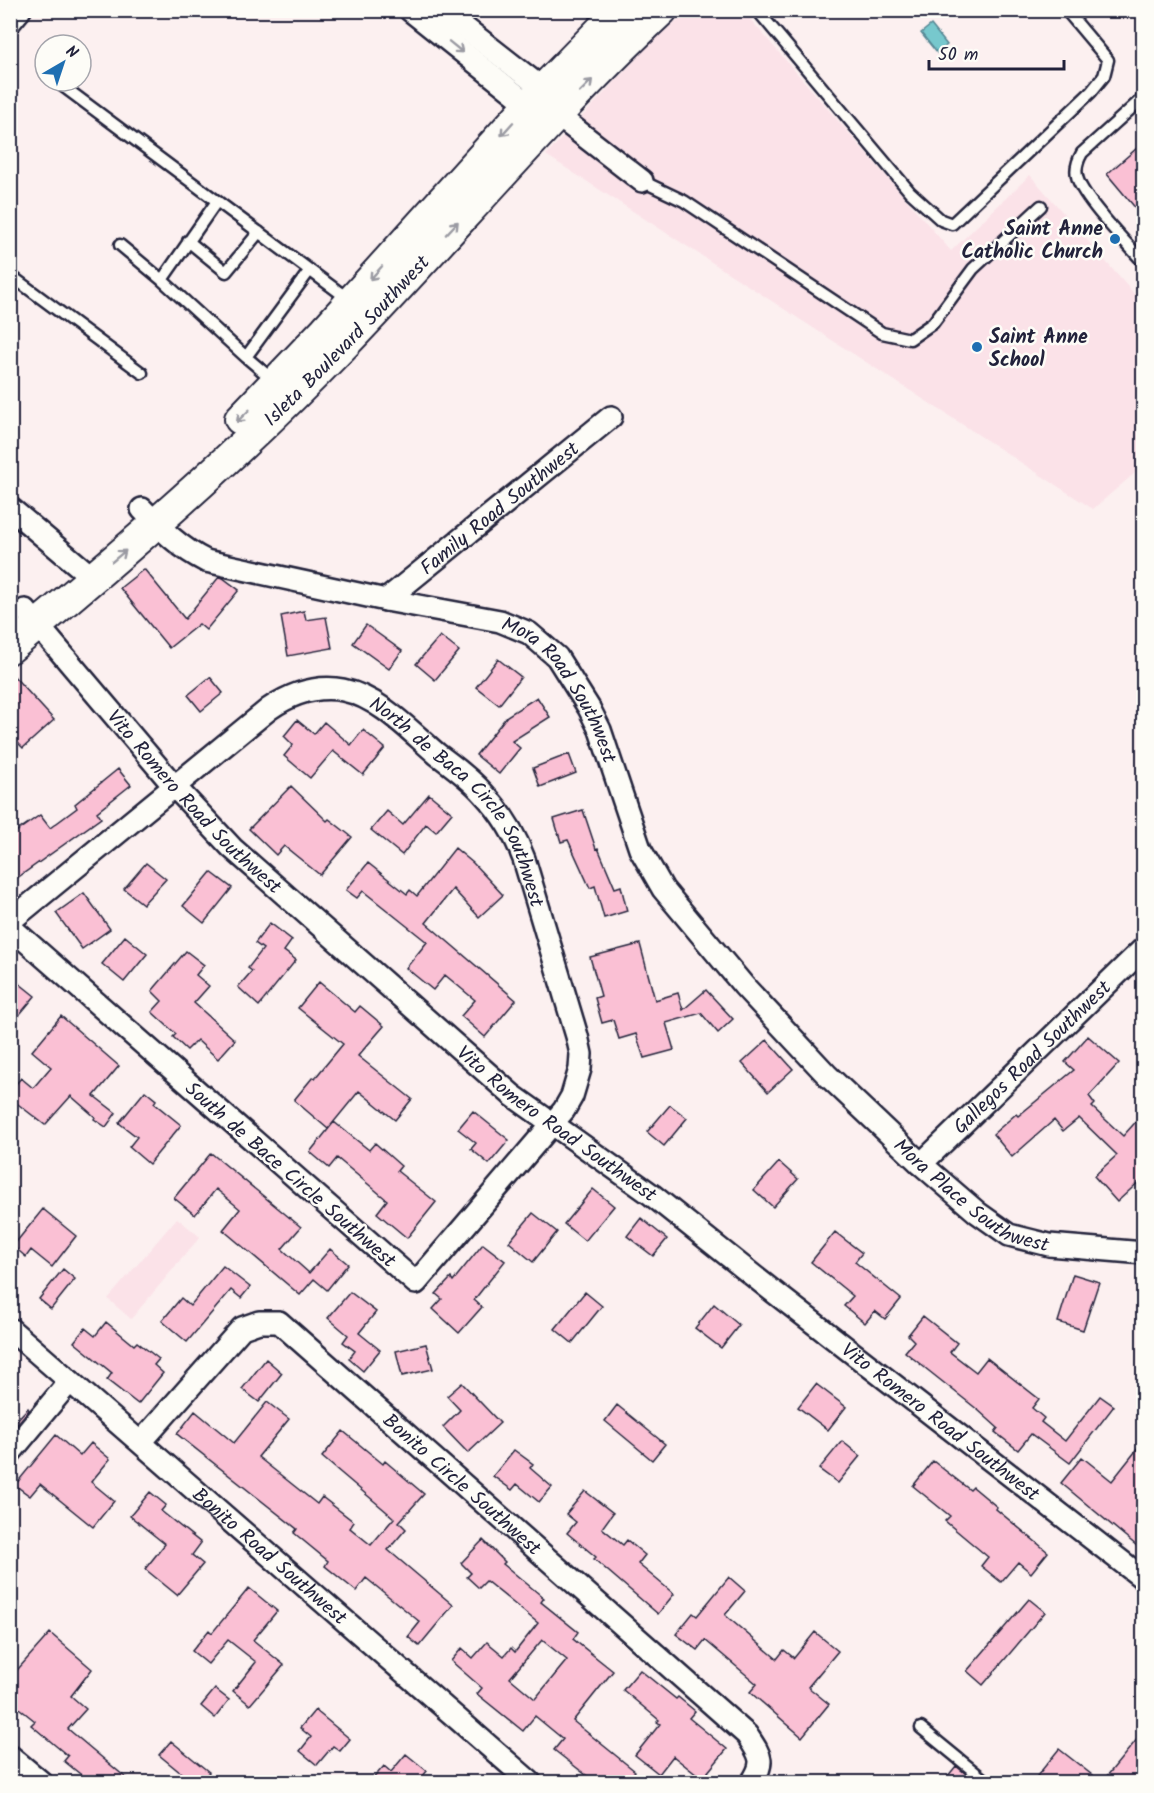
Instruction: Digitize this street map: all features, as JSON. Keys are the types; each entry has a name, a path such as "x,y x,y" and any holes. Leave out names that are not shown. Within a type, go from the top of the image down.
{"main road":[{"name":"Isleta Boulevard Southwest","path":"284,389 351,301 536,97 620,10"},
{"name":"Isleta Boulevard Southwest","path":"10,648 25,619 150,517 243,416 342,347 557,115 662,10"}],"street":[{"path":"10,22 20,10"},
{"path":"410,10 536,97"},
{"path":"442,10 557,115 642,181"},
{"name":"Family Road Southwest","path":"386,600 611,417"},
{"path":"10,508 86,571"},
{"name":"Mora Road Southwest","path":"150,517 187,551 206,561 386,600 500,621 529,633 557,657 600,730 640,849 663,889 744,986 828,1076"},
{"name":"Vito Romero Road Southwest","path":"25,619 232,848 512,1095 652,1195 1143,1579"},
{"name":"North de Baca Circle Southwest","path":"174,786 280,702 302,692 330,688 357,694 382,709 473,783 504,819 518,843 577,1036 580,1054 578,1081 572,1096 552,1125"},
{"path":"10,921 174,786"},
{"name":"South de Bace Circle Southwest","path":"10,927 416,1283 552,1125"},
{"name":"Gallegos Road Southwest","path":"921,1164 1143,948"},
{"name":"Mora Place Southwest","path":"828,1076 921,1164 978,1214 1009,1235 1049,1245 1142,1250"},
{"name":"Bonito Circle Southwest","path":"141,1442 243,1328 260,1322 279,1322 747,1735 759,1752 760,1761 760,1770 752,1782"},
{"name":"Bonito Road Southwest","path":"10,1329 530,1782"},
{"path":"10,1453 70,1381"},
{"path":"10,1756 41,1782"}],"lane":[{"path":"757,10 910,192 941,220 952,224 1091,92 1104,76 1108,60 1066,10"},
{"path":"72,93 351,301"},
{"path":"1143,97 1082,153 1077,163 1077,177 1086,194 1143,263"},
{"path":"642,181 684,201 882,333 910,339 933,323 973,269 1041,206"},
{"path":"162,280 217,201"},
{"path":"188,241 226,272 259,232"},
{"path":"120,245 284,389"},
{"path":"246,357 310,270"},
{"path":"10,275 142,373"},
{"path":"921,1728 987,1782"}],"shaded area":[{"path":"687,11 743,11 951,251 1030,175 1143,304 1143,466 1093,509 546,155 650,44"},
{"path":"177,1218 200,1237 131,1319 108,1299"}],"water":[{"path":"931,25 947,45 937,53 921,33"}],"building":[{"path":"1143,143 1143,217 1107,174"},
{"path":"144,569 185,619 219,577 239,590 206,630 199,624 169,648 120,588"},
{"path":"304,611 306,620 326,617 332,648 288,656 281,616"},
{"path":"366,625 402,651 389,669 353,643"},
{"path":"440,636 459,651 435,680 416,664"},
{"path":"498,659 521,677 499,705 476,687"},
{"path":"10,672 54,720 23,748 10,735"},
{"path":"210,677 223,693 201,711 188,695"},
{"path":"537,697 550,717 512,741 520,748 499,774 476,755 507,716"},
{"path":"297,720 314,734 324,722 351,745 363,730 385,748 363,775 333,751 310,778 284,756 293,745 284,736"},
{"path":"569,754 576,773 540,787 533,768"},
{"path":"118,769 131,785 97,812 101,818 10,883 10,836 40,815 50,828 77,808 75,804"},
{"path":"291,786 327,821 329,819 352,837 320,875 284,846 276,855 249,829"},
{"path":"429,794 452,813 436,832 426,824 402,855 371,830 387,811 403,825"},
{"path":"583,810 596,849 598,848 615,888 621,886 627,911 604,918 595,886 590,888 568,840 561,842 554,819"},
{"path":"455,848 473,863 503,895 479,917 453,889 426,923 516,1000 485,1037 461,1016 475,1000 445,975 433,990 406,968 427,942 363,891 357,898 346,890 368,863 407,894 410,890 417,896"},
{"path":"146,863 166,879 143,904 124,889"},
{"path":"211,872 232,888 204,923 183,906"},
{"path":"84,893 110,929 82,949 56,913"},
{"path":"270,923 292,940 284,951 296,960 259,1006 238,987 252,971 248,968 263,949 255,943"},
{"path":"125,936 147,954 124,982 102,964"},
{"path":"640,944 655,1000 678,993 683,1010 706,990 733,1019 718,1033 701,1013 666,1023 674,1050 644,1058 636,1034 619,1039 613,1020 602,1023 595,998 601,996 590,957"},
{"path":"186,951 204,965 196,975 209,986 194,1003 235,1040 218,1059 197,1040 187,1050 173,1037 176,1034 152,1012 162,1001 152,991"},
{"path":"10,976 35,996 10,1026"},
{"path":"319,982 355,1012 360,1006 384,1026 358,1056 412,1099 395,1120 359,1091 328,1129 294,1100 343,1044 298,1008"},
{"path":"61,1016 119,1066 94,1096 116,1113 106,1127 94,1119 95,1117 71,1096 45,1125 10,1098 10,1091 21,1078 33,1088 51,1067 32,1051"},
{"path":"1088,1036 1119,1063 1089,1096 1095,1104 1092,1107 1123,1136 1143,1114 1143,1178 1117,1202 1094,1176 1117,1155 1079,1118 1063,1131 1054,1120 1012,1157 993,1134 1074,1070 1065,1062"},
{"path":"767,1040 793,1069 768,1092 742,1063"},
{"path":"145,1091 156,1100 154,1103 181,1125 149,1164 129,1147 137,1137 119,1123"},
{"path":"670,1105 687,1118 664,1146 647,1132"},
{"path":"473,1111 509,1140 489,1164 471,1149 476,1143 458,1129"},
{"path":"334,1122 369,1150 375,1143 401,1166 397,1171 436,1202 407,1238 377,1213 387,1200 337,1158 329,1168 310,1152"},
{"path":"211,1153 301,1227 282,1249 309,1273 330,1249 348,1264 327,1290 314,1279 300,1295 223,1230 240,1209 216,1189 195,1215 174,1198"},
{"path":"779,1162 798,1179 773,1207 754,1190"},
{"path":"593,1189 614,1206 585,1241 564,1224"},
{"path":"43,1209 76,1236 52,1267 31,1250 26,1257 13,1246"},
{"path":"533,1213 557,1232 533,1262 509,1242"},
{"path":"641,1218 667,1239 653,1256 627,1236"},
{"path":"835,1232 862,1253 855,1262 901,1299 885,1319 875,1311 865,1323 844,1306 853,1296 811,1262"},
{"path":"483,1244 505,1261 474,1300 482,1307 459,1333 433,1309 442,1299 436,1294 451,1278 453,1281"},
{"path":"223,1266 250,1287 241,1298 231,1290 187,1342 162,1321 181,1298 190,1306"},
{"path":"63,1269 75,1279 51,1309 39,1299"},
{"path":"1073,1274 1099,1282 1083,1330 1058,1322"},
{"path":"350,1292 376,1312 359,1333 380,1350 363,1371 349,1359 355,1351 343,1342 348,1335 328,1318"},
{"path":"585,1292 602,1306 572,1343 555,1329"},
{"path":"714,1304 739,1325 721,1348 695,1328"},
{"path":"923,1316 957,1343 950,1352 976,1372 987,1358 1039,1399 1032,1408 1044,1418 1041,1422 1065,1441 1100,1396 1114,1406 1070,1463 1031,1434 1018,1450 995,1432 998,1428 978,1410 905,1352 914,1341 908,1335"},
{"path":"106,1322 134,1345 137,1342 159,1359 154,1365 163,1373 138,1404 107,1380 112,1373 74,1342 85,1328 95,1336"},
{"path":"426,1344 433,1369 402,1376 396,1351"},
{"path":"266,1359 282,1373 259,1402 242,1389"},
{"path":"462,1383 500,1423 468,1453 443,1427 460,1410 447,1396"},
{"path":"816,1384 846,1407 828,1430 798,1407"},
{"path":"267,1402 289,1419 258,1457 317,1504 322,1497 354,1522 350,1528 371,1545 394,1518 322,1457 343,1431 383,1464 385,1461 424,1494 399,1522 406,1529 388,1550 453,1605 419,1646 408,1637 420,1622 366,1578 356,1591 325,1566 328,1561 294,1533 297,1529 177,1434 195,1411 234,1443"},
{"path":"617,1405 665,1444 652,1460 605,1421"},
{"path":"28,1408 29,1410 10,1432 10,1427"},
{"path":"56,1435 80,1456 91,1443 110,1459 91,1482 114,1501 93,1527 40,1484 30,1496 15,1485"},
{"path":"842,1441 860,1456 838,1483 819,1469"},
{"path":"1143,1442 1143,1551 1061,1483 1082,1457 1112,1481"},
{"path":"514,1450 533,1464 530,1468 552,1487 539,1502 517,1484 512,1490 493,1476"},
{"path":"933,1461 970,1490 973,1487 1048,1552 1031,1573 1018,1562 1001,1582 981,1566 988,1557 945,1521 950,1516 913,1486"},
{"path":"585,1491 613,1513 602,1528 623,1545 627,1540 645,1555 638,1564 674,1594 658,1614 567,1533 576,1522 566,1514"},
{"path":"150,1492 166,1505 161,1511 201,1543 192,1555 203,1564 177,1595 145,1569 165,1544 130,1516"},
{"path":"483,1540 505,1562 503,1564 544,1598 541,1602 578,1632 573,1639 613,1671 573,1721 635,1771 626,1782 595,1782 554,1750 563,1739 535,1716 523,1731 477,1694 482,1688 451,1661 462,1648 473,1658 487,1642 504,1656 511,1648 515,1652 538,1623 486,1581 479,1588 467,1577 471,1573 461,1563","holes":["542,1640 567,1660 535,1699 510,1678"]},
{"path":"729,1577 745,1591 725,1615 777,1659 784,1650 794,1658 815,1632 838,1651 808,1687 829,1704 802,1737 750,1692 757,1684 705,1640 697,1650 676,1634 693,1613 697,1616"},
{"path":"249,1588 277,1611 253,1640 284,1665 250,1705 233,1691 256,1662 228,1640 208,1664 192,1651 209,1630 212,1633"},
{"path":"1029,1599 1045,1612 983,1685 967,1671"},
{"path":"50,1633 92,1669 71,1696 86,1709 68,1729 131,1782 90,1782 64,1761 68,1756 31,1725 35,1721 10,1701 10,1678"},
{"path":"640,1670 695,1711 689,1718 727,1749 702,1779 673,1756 659,1774 635,1755 660,1724 657,1722 659,1720 623,1690"},
{"path":"215,1689 229,1700 215,1718 201,1706"},
{"path":"315,1710 350,1739 340,1751 333,1746 317,1765 300,1751 311,1737 300,1728"},
{"path":"1143,1732 1143,1772 1135,1782 1102,1782"},
{"path":"171,1741 209,1772 201,1782 192,1782 159,1755"},
{"path":"1059,1749 1101,1782 1045,1782 1037,1776"},
{"path":"406,1754 427,1771 418,1782 370,1782 384,1766 391,1772"},
{"path":"956,1766 976,1782 943,1782"}],"place":[{"name":"Saint Anne Catholic Church","path":"1115,239"},
{"name":"Saint Anne School","path":"977,347"}]}
